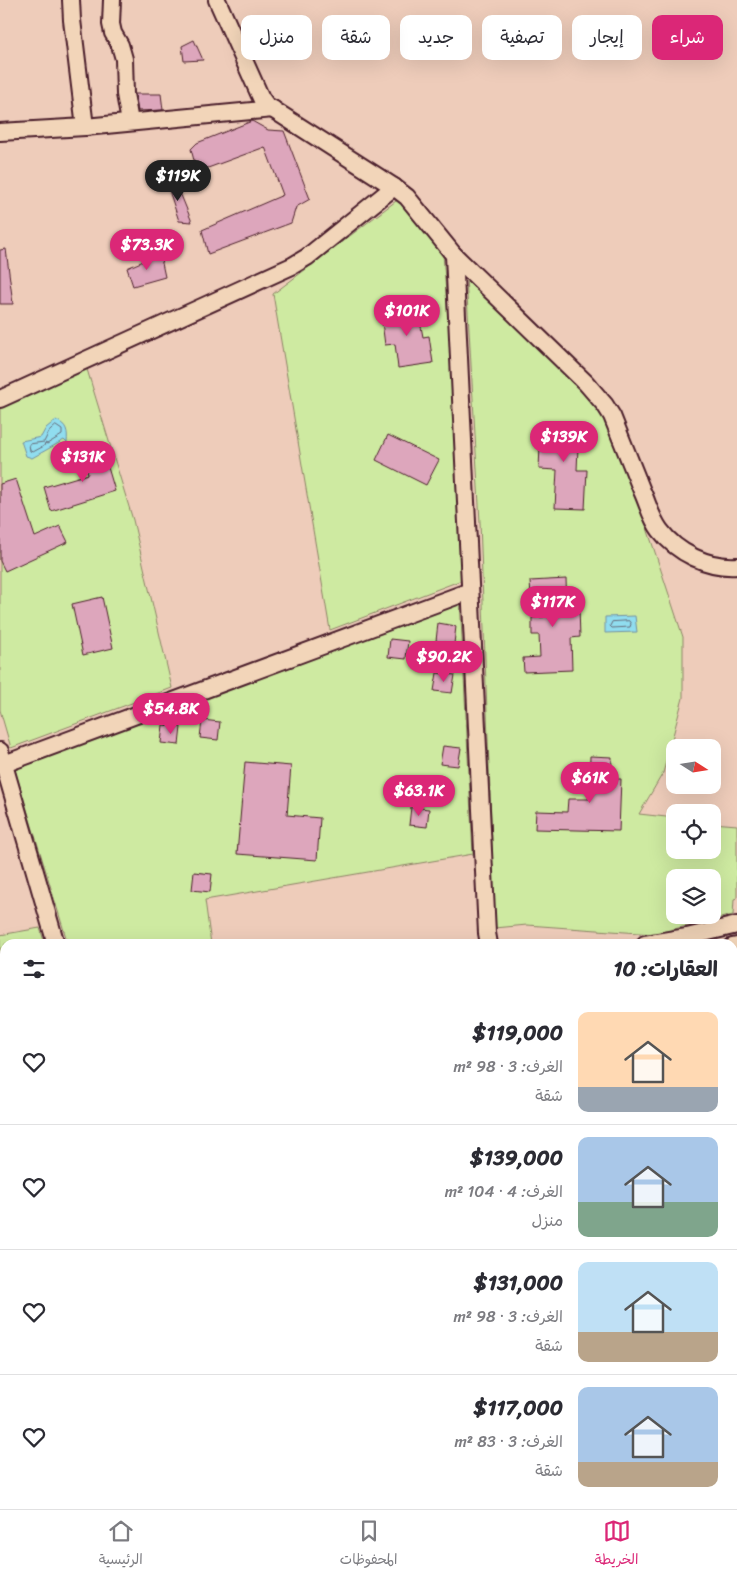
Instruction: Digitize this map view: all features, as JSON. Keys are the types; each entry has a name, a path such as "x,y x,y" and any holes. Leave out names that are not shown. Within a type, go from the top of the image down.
{"street":[{"path":"72,0 72,20 85,127"},
{"path":"112,0 113,32 120,45 124,60 125,94 130,122"},
{"path":"218,0 261,98 266,105 407,197 454,255 586,383 605,405 612,416 652,517 667,539 708,564 737,566"},
{"path":"0,132 85,127 273,109"},
{"path":"0,399 292,266 307,257 394,187"},
{"path":"454,255 488,939"},
{"path":"55,939 2,758 470,591"},
{"path":"675,939 737,925"}],"green space":[{"path":"400,198 443,254 452,372 462,580 330,630 273,294"},
{"path":"466,277 604,410 647,528 683,637 683,698 672,739 666,739 666,762 663,773 639,814 666,817 666,859 721,859 721,824 737,825 737,898 734,899 733,915 721,918 721,869 666,869 666,924 695,924 653,934 527,925 495,928 480,522"},
{"path":"86,366 133,520 172,688 11,748 0,710 0,403"},
{"path":"460,599 473,854 205,900 210,939 66,939 14,767"},
{"path":"40,928 43,939 0,939 0,935"}],"water":[{"path":"56,420 66,429 67,443 64,440 32,458 26,456 21,441 41,437 46,428"},
{"path":"635,616 637,632 605,633 605,617"}],"building":[{"path":"194,40 203,60 184,61 182,46"},
{"path":"135,94 161,94 163,110 138,111"},
{"path":"252,121 268,130 284,131 310,199 296,207 291,223 208,254 202,230 283,195 265,147 197,172 191,149 197,143"},
{"path":"174,178 192,222 179,221 166,181"},
{"path":"6,249 13,304 0,304 0,250"},
{"path":"160,254 165,277 133,286 127,268"},
{"path":"409,300 412,322 420,321 423,337 429,336 433,363 398,368 395,344 385,345 382,322 394,320 392,302"},
{"path":"541,422 579,424 577,470 587,470 585,509 555,508 557,470 539,469"},
{"path":"388,435 439,460 426,485 376,460"},
{"path":"102,447 115,491 51,511 44,487 88,474 82,454"},
{"path":"16,479 35,537 60,526 68,542 5,571 0,561 0,484"},
{"path":"566,579 567,609 579,608 580,637 571,638 572,670 524,672 523,658 540,657 539,635 532,635 532,618 544,617 543,597 531,598 530,581"},
{"path":"102,597 113,648 83,655 72,604"},
{"path":"438,623 456,626 454,644 436,641"},
{"path":"390,639 408,641 406,659 388,657"},
{"path":"437,673 455,675 452,693 434,691"},
{"path":"202,720 220,722 218,740 200,738"},
{"path":"163,725 181,727 179,745 161,743"},
{"path":"443,746 461,748 458,766 440,764"},
{"path":"590,756 612,757 611,779 621,779 619,831 535,829 536,811 567,812 568,799 589,799"},
{"path":"245,762 291,766 287,815 320,818 317,860 237,854"},
{"path":"411,807 429,809 427,827 409,825"},
{"path":"194,872 212,874 210,892 192,890"}]}
